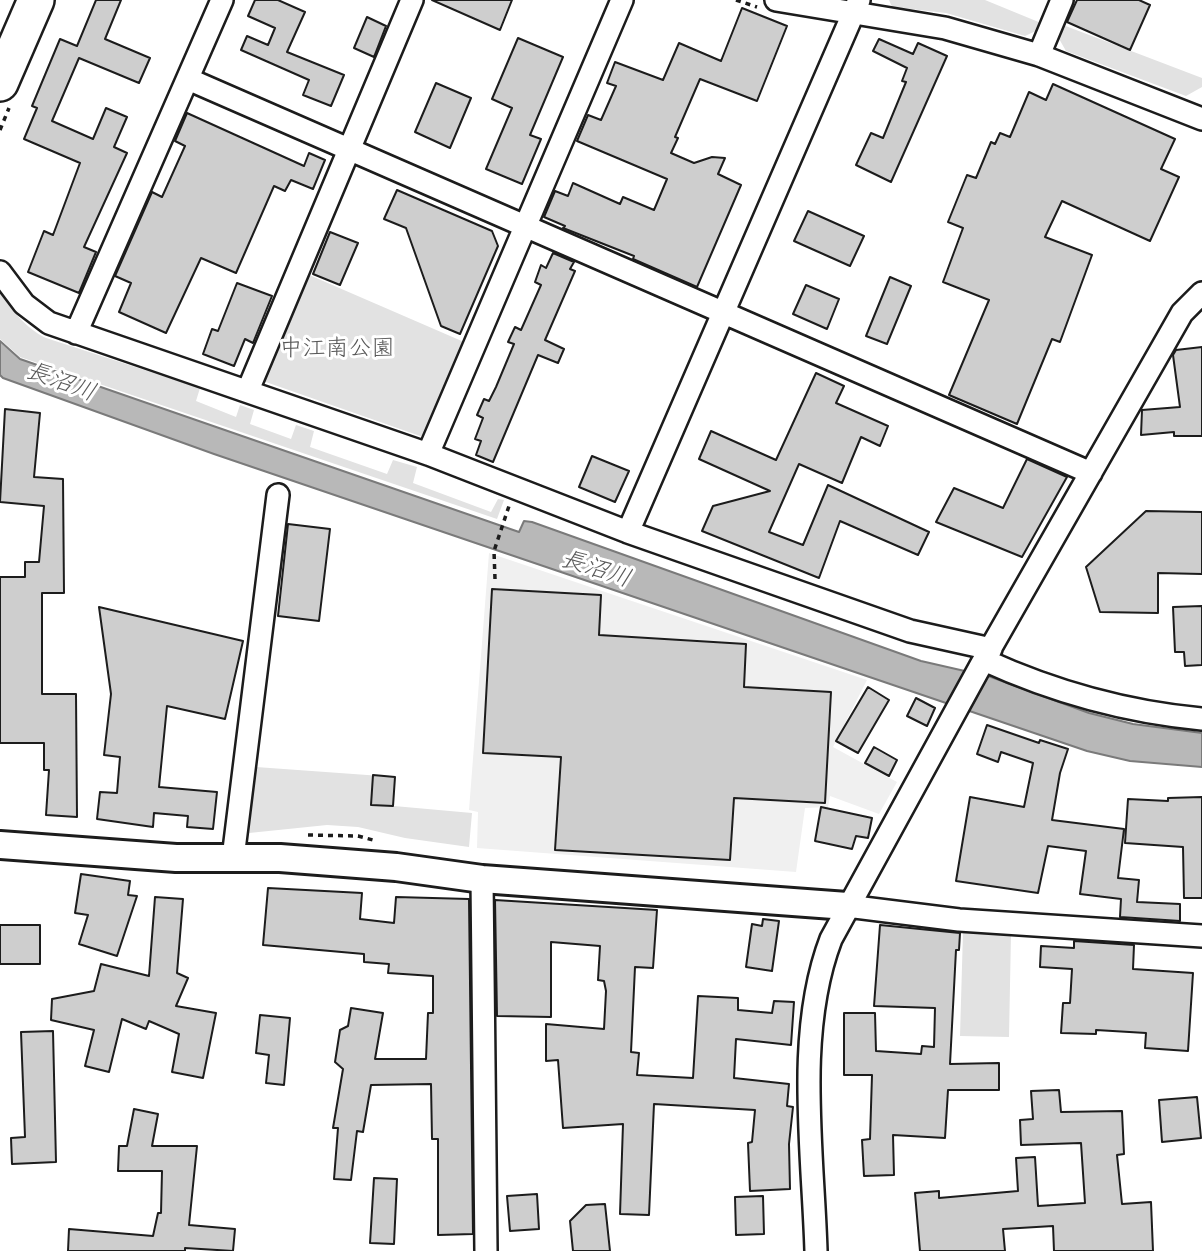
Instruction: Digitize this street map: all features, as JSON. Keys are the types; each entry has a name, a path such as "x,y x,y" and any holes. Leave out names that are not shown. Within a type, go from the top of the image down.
{"main road":[{"path":"0,83 36,0"}],"street":[{"path":"76,333 222,0"},
{"path":"248,390 412,0"},
{"path":"428,454 622,0"},
{"path":"1039,55 1062,0"},
{"path":"768,4 857,7 945,28 1039,55 1202,119"},
{"path":"628,532 857,7"},
{"path":"188,79 1091,473"},
{"path":"0,272 24,304 49,323 428,454 628,532 985,658 1031,682 1080,697 1149,712 1202,719"},
{"path":"816,1251 810,1017 821,966 847,905 985,658 1182,313 1202,293"},
{"path":"233,858 278,495"},
{"path":"0,845 176,858 233,858 396,867 482,879 847,905 959,920 1202,936"},
{"path":"482,879 486,1251"}],"path":[{"path":"736,0 768,4"},
{"path":"495,579 494,551 510,502"}],"shaded area":[{"path":"489,553 867,680 833,747 897,782 879,814 830,796 828,807 805,808 796,872 477,848 478,812 469,810"}],"green space":[{"path":"889,0 985,0 1041,23 1038,30 1025,36 946,13 892,7"},
{"path":"1063,25 1202,78 1202,87 1186,96 1066,51 1058,37"},
{"name":"中江南公園","path":"307,274 464,342 423,437 263,381"},
{"path":"0,292 25,324 46,338 200,388 196,401 236,417 240,405 254,410 250,424 291,439 296,425 314,431 310,447 387,474 393,460 417,467 413,483 491,512 498,499 504,500 497,519 20,357 0,339"},
{"path":"256,767 395,777 394,806 472,813 469,847 405,838 358,827 327,825 249,833"},
{"path":"963,932 1011,933 1009,1037 960,1036"}],"water":[{"name":"長沼川","path":"0,341 20,359 519,532 524,521 532,522 921,661 991,677 1089,713 1133,724 1202,733 1202,767 1130,761 1087,751 214,454 3,378 0,375"}],"building":[{"path":"96,0 121,0 105,39 150,58 139,83 79,58 52,121 93,139 106,108 127,117 114,147 127,153 84,247 96,252 79,293 28,272 44,231 53,235 80,163 24,139 37,108 32,106 60,39 77,46"},
{"path":"255,0 278,0 305,12 287,52 344,75 331,106 303,95 309,80 241,50 247,36 268,45 275,28 248,16"},
{"path":"432,0 512,0 500,30"},
{"path":"1077,0 1139,0 1150,5 1130,50 1067,22"},
{"path":"742,8 787,26 757,101 700,79 675,137 678,138 671,153 694,163 712,157 725,158 718,174 741,185 697,287 544,217 555,191 568,196 573,183 620,204 623,197 654,210 667,179 577,141 588,115 601,120 616,86 607,83 615,62 663,80 679,43 721,61"},
{"path":"367,17 386,26 374,57 354,48"},
{"path":"518,38 563,57 530,135 541,139 522,184 486,169 512,108 492,99"},
{"path":"879,39 913,54 918,43 947,56 891,182 856,165 871,133 883,138 906,82 902,81 907,68 873,51"},
{"path":"436,83 471,98 450,148 415,132"},
{"path":"1053,84 1175,139 1161,169 1179,177 1150,241 1062,201 1045,237 1092,255 1060,342 1052,339 1017,424 949,395 989,300 943,282 963,228 948,222 967,175 976,178 991,142 995,144 1000,133 1010,137 1029,92 1046,100"},
{"path":"187,113 304,166 309,153 325,160 313,189 291,180 285,191 274,186 236,273 201,258 166,333 119,312 131,283 115,276 152,192 162,197 185,146 175,141"},
{"path":"397,190 492,231 498,246 460,334 441,326 406,228 384,219"},
{"path":"808,211 864,236 850,266 794,241"},
{"path":"330,232 358,243 340,285 313,274"},
{"path":"553,253 574,262 570,269 575,271 545,340 564,349 558,363 538,355 493,462 476,455 481,441 475,439 483,418 477,415 484,399 489,401 496,387 514,344 508,342 515,327 521,330 541,285 535,282 541,265 546,268"},
{"path":"890,277 911,286 887,344 866,336"},
{"path":"237,283 272,296 253,343 245,339 234,366 203,354 212,329 218,331"},
{"path":"806,285 839,299 827,329 793,314"},
{"path":"1202,347 1202,436 1174,436 1174,432 1141,435 1142,410 1180,407 1173,355 1176,350"},
{"path":"816,373 844,386 836,403 888,426 880,446 861,437 842,483 799,464 769,532 803,545 828,485 929,532 918,555 840,521 819,578 702,531 713,506 770,491 699,459 711,431 776,460"},
{"path":"5,409 40,413 34,477 63,479 64,593 42,593 42,694 76,694 77,817 46,815 49,770 44,770 44,743 0,743 0,577 25,577 25,562 39,562 44,506 0,502"},
{"path":"592,456 629,471 615,502 579,487"},
{"path":"1027,459 1067,477 1022,557 936,522 954,488 1003,508"},
{"path":"1146,511 1202,512 1202,574 1158,573 1158,613 1100,612 1086,567"},
{"path":"288,524 330,529 319,621 278,616"},
{"path":"492,589 601,595 599,635 746,644 744,687 831,692 825,803 734,798 730,860 555,850 561,757 483,753"},
{"path":"1202,606 1202,665 1185,666 1184,652 1175,652 1173,607"},
{"path":"99,607 243,641 225,719 167,706 159,787 217,792 213,829 187,827 188,816 154,813 153,827 97,819 100,792 117,793 120,757 104,755 111,694"},
{"path":"868,687 889,700 858,753 836,741"},
{"path":"916,698 935,708 927,726 907,716"},
{"path":"987,725 1039,743 1040,740 1068,749 1060,773 1052,820 1124,829 1118,878 1139,880 1137,902 1180,904 1180,921 1120,917 1121,899 1080,894 1086,851 1048,846 1038,893 956,881 970,797 1024,807 1033,763 1001,752 998,762 977,754"},
{"path":"874,747 897,760 889,776 865,763"},
{"path":"373,775 395,777 393,806 371,805"},
{"path":"1202,797 1202,898 1184,898 1183,847 1125,843 1128,799 1168,801 1168,798"},
{"path":"821,807 872,818 868,838 856,836 852,849 815,841"},
{"path":"81,874 130,881 128,895 137,896 117,956 79,944 88,915 75,913"},
{"path":"268,888 362,893 360,919 394,923 396,897 469,899 473,1234 438,1235 438,1139 432,1139 431,1084 371,1085 363,1132 357,1131 351,1180 334,1179 338,1128 333,1128 343,1069 335,1062 340,1030 348,1026 351,1008 383,1013 375,1059 426,1059 428,1013 433,1013 433,976 388,973 389,964 364,962 364,954 263,945"},
{"path":"155,897 183,899 177,973 188,978 176,1006 216,1013 203,1078 172,1072 179,1034 149,1021 146,1029 122,1019 109,1072 85,1066 94,1030 51,1020 52,999 94,991 101,964 149,976"},
{"path":"495,900 657,910 653,968 635,967 631,1052 639,1053 637,1075 693,1078 698,996 738,998 738,1010 772,1013 774,1001 794,1002 791,1045 736,1039 734,1078 789,1084 787,1106 793,1107 789,1144 790,1189 750,1191 748,1143 752,1142 755,1110 654,1104 649,1215 620,1214 623,1124 563,1128 558,1060 546,1061 546,1024 604,1029 606,991 604,981 598,980 600,946 551,942 551,1017 497,1016"},
{"path":"763,919 779,921 772,971 746,967 752,924 762,926"},
{"path":"0,925 40,925 40,964 0,964"},
{"path":"880,925 960,933 959,950 956,950 950,1064 999,1063 999,1090 948,1090 945,1138 893,1135 894,1175 864,1176 862,1140 870,1139 872,1075 844,1075 844,1013 875,1013 876,1051 921,1054 922,1046 934,1047 935,1008 874,1006"},
{"path":"1074,941 1134,945 1133,969 1193,973 1188,1051 1145,1048 1146,1033 1096,1030 1096,1034 1061,1033 1063,1003 1070,1003 1072,969 1040,967 1041,946 1074,948"},
{"path":"260,1015 290,1018 284,1085 266,1083 269,1055 256,1053"},
{"path":"53,1031 56,1162 12,1164 11,1138 25,1137 21,1032"},
{"path":"1059,1090 1061,1112 1122,1111 1124,1154 1117,1155 1122,1204 1151,1202 1153,1251 1054,1251 1053,1226 1003,1229 1005,1251 920,1251 915,1193 939,1191 939,1198 1018,1191 1016,1158 1035,1157 1038,1206 1085,1203 1081,1143 1021,1145 1020,1120 1033,1119 1031,1091"},
{"path":"1197,1097 1201,1138 1162,1142 1159,1100"},
{"path":"134,1109 158,1114 152,1146 197,1146 189,1225 235,1229 233,1251 185,1248 185,1251 68,1251 69,1229 153,1236 158,1213 161,1213 162,1171 118,1171 119,1146 127,1146"},
{"path":"374,1178 397,1179 394,1244 370,1243"},
{"path":"537,1194 539,1229 510,1231 507,1196"},
{"path":"763,1196 764,1234 736,1235 735,1197"},
{"path":"605,1204 610,1251 573,1251 570,1221 586,1205"}]}
